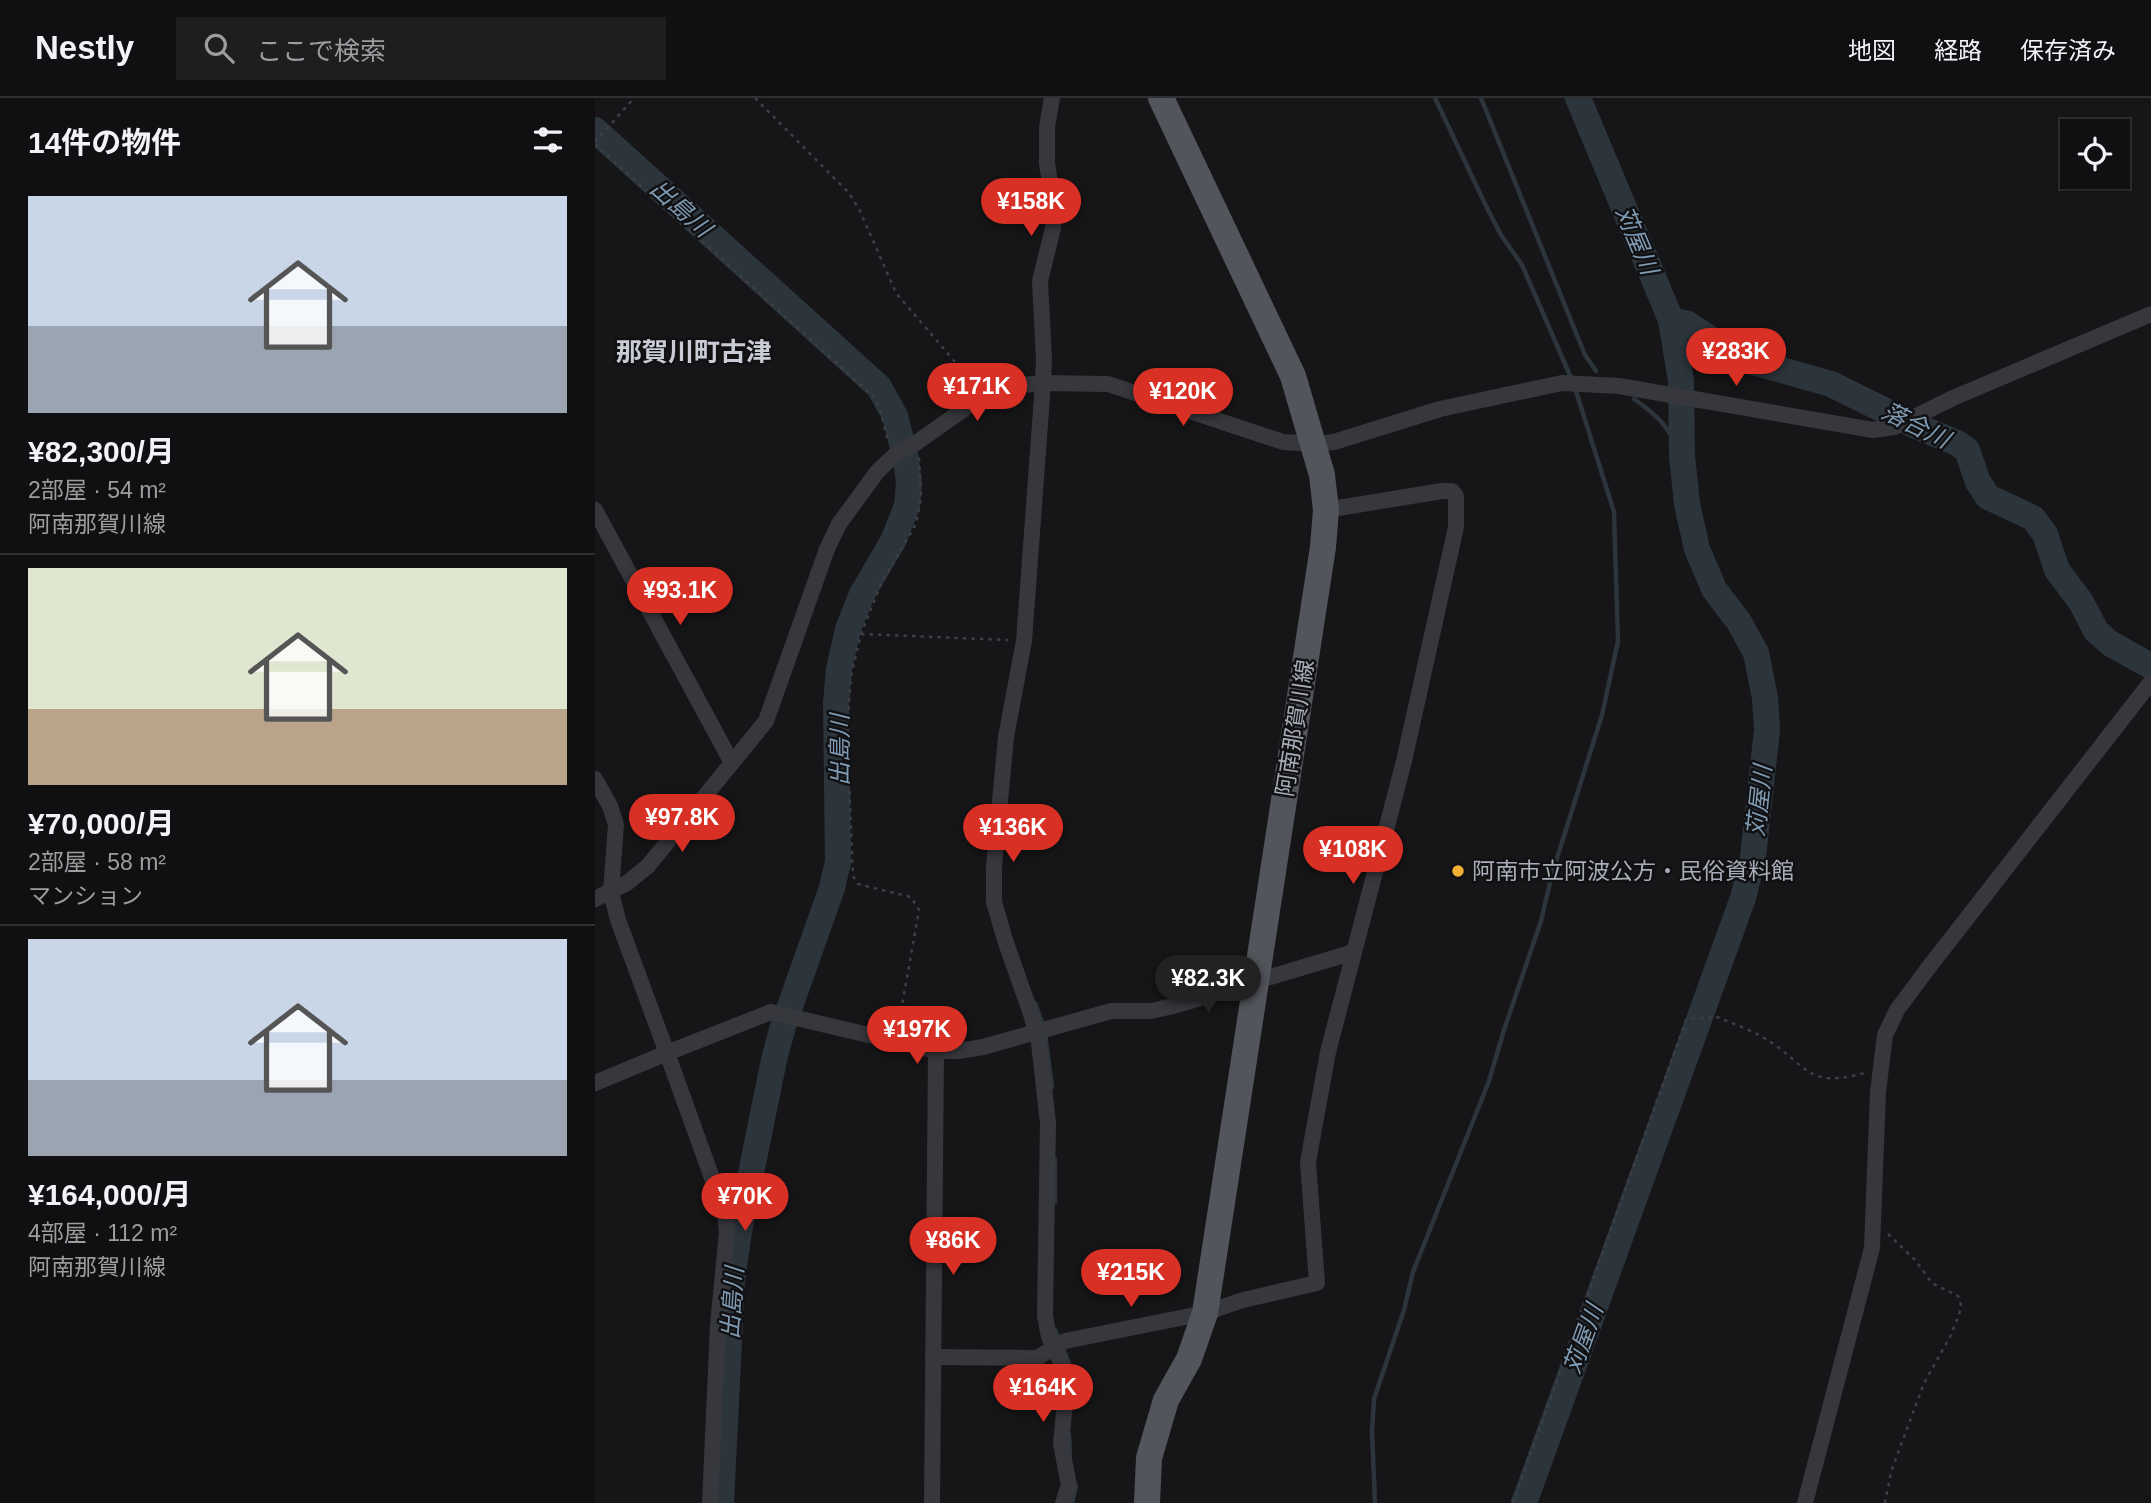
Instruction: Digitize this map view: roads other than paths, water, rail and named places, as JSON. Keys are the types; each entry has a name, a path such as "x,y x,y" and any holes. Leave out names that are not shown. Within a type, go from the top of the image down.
{"main road":[{"name":"阿南那賀川線","path":"1147,1503 1149,1458 1166,1400 1189,1359 1205,1313 1323,547 1326,510 1315,444 1293,376 1161,98"}],"street":[{"path":"1052,98 1047,127 1047,163 1054,211 1053,228 1040,281 1047,383 1024,640 1006,737 995,853 994,902 1042,1030 1048,1123 1045,1315 1049,1337 1059,1344 1067,1381 1061,1444 1069,1485 1063,1503"},
{"path":"595,899 627,883 648,866 766,721 827,549 839,524 877,472 984,395 1012,386 1047,383 1108,384 1283,442 1315,444 1334,442 1440,409 1562,383 1619,386 1873,430 1894,427 1953,398 2151,314"},
{"path":"933,1357 1037,1358 1059,1344 1205,1313 1243,1300 1317,1283 1308,1162 1328,1052 1404,761 1434,631 1456,527 1456,496 1452,491 1442,491 1326,510"},
{"path":"595,510 732,763"},
{"path":"1805,1503 1866,1276 1874,1227 1878,1092 1885,1035 1897,1010 2151,682"},
{"path":"595,779 610,806 616,824 611,892 618,920 726,1214 710,1503"},
{"path":"595,1083 771,1012 936,1051 958,1051 983,1047 1111,1012 1150,1011 1173,1006 1354,952"},
{"path":"932,1503 936,1051"}],"waterway":[{"path":"1435,98 1501,235 1522,265 1572,380"},
{"path":"1481,98 1585,355 1596,371"},
{"name":"苅屋川","path":"1524,1503 1743,898 1753,857 1767,730 1765,698 1756,653 1739,622 1714,589 1697,549 1687,504 1682,456 1681,381 1671,320 1578,98"},
{"name":"出島川","path":"595,130 879,387 895,416 909,483 907,506 893,541 862,594 848,629 839,669 836,703 838,862 832,888 783,1026 739,1232 732,1280 721,1503"},
{"name":"落合川","path":"1671,320 1688,324 1739,358 1831,384 1967,450 1978,482 1988,497 2033,518 2045,534 2057,570 2081,602 2096,631 2111,644 2151,666"},
{"path":"1375,1503 1372,1431 1374,1399 1404,1310 1413,1272 1489,1081 1541,921 1552,874 1602,715 1618,641 1614,512 1575,388"},
{"path":"1634,399 1663,424 1682,456"},
{"path":"1035,1003 1043,1025"},
{"path":"1045,1033 1052,1087"},
{"path":"1055,1159 1055,1202"},
{"path":"1055,1330 1069,1363"},
{"path":"1069,1434 1070,1454"},
{"path":"1072,1503 1076,1486"}],"place":[{"name":"阿南市立阿波公方・民俗資料館","path":"1458,871"}],"district":[{"name":"那賀川町古津","path":"694,352"}]}
